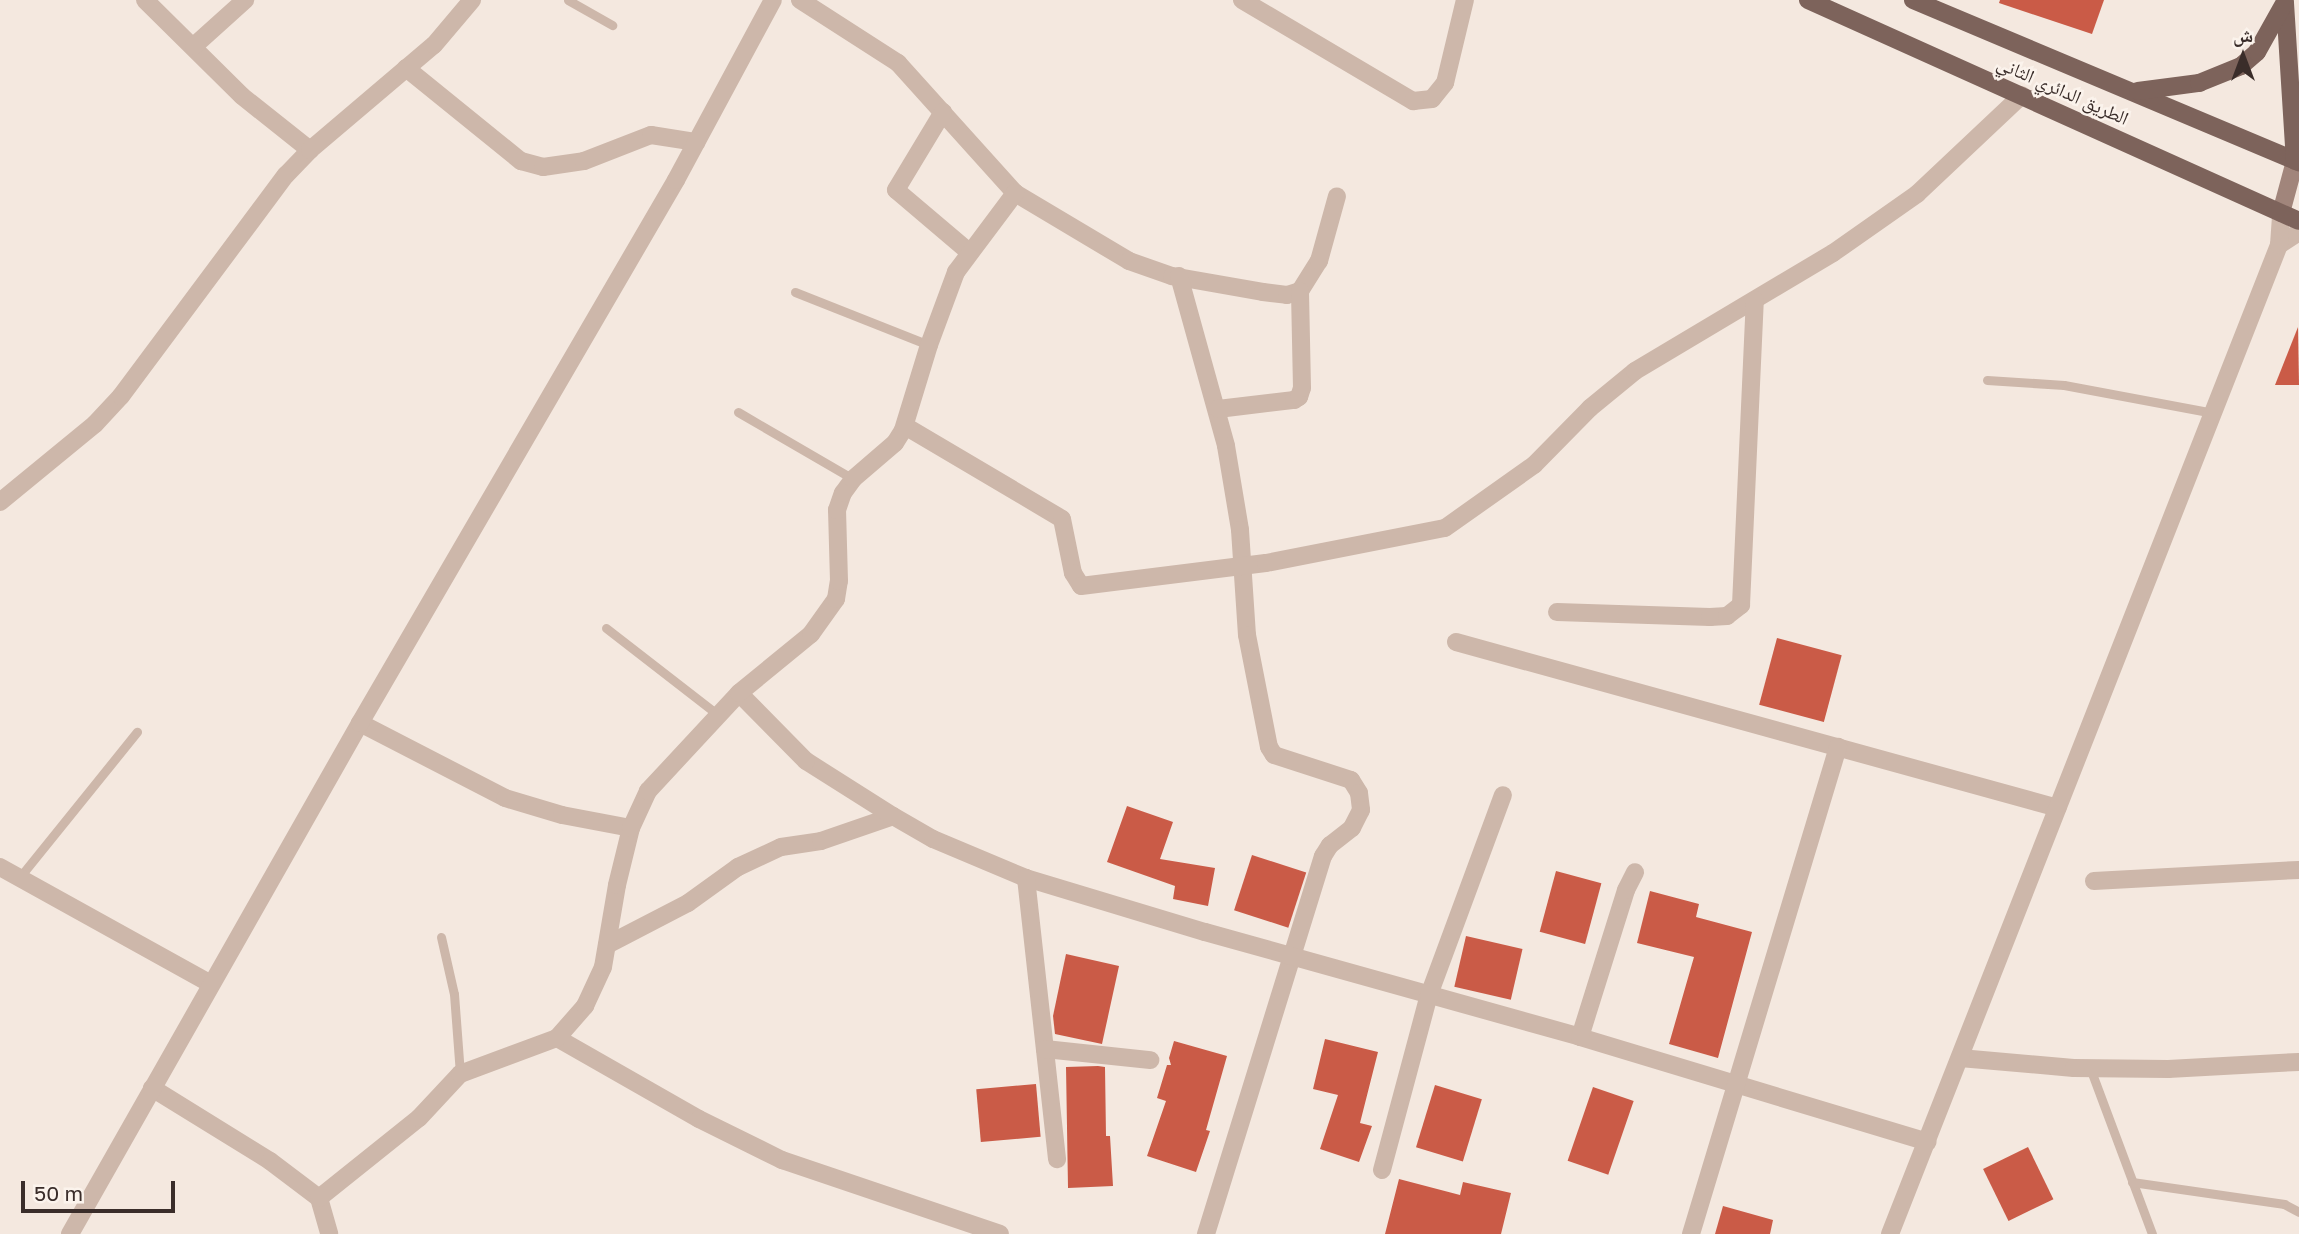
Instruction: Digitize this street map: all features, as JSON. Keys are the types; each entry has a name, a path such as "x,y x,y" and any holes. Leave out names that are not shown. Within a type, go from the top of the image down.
{"main road":[{"name":"الطريق الدائري الثاني","path":"1808,0 2299,221"},
{"name":"الطريق الدائري الثاني","path":"1913,0 2297,161"},
{"path":"2134,91 2199,83 2241,65 2257,51 2285,1"},
{"path":"2281,214 2297,161 2285,1"}],"street":[{"path":"145,0 242,96 310,150"},
{"path":"194,46 245,0"},
{"path":"0,502 95,424 121,396 286,175 310,150 434,45 472,0"},
{"path":"69,1234 696,142 773,0"},
{"path":"800,0 898,63 1015,193 1129,261 1179,276 1263,292 1287,295 1300,291"},
{"path":"1242,0 1413,101 1432,99 1445,83 1465,0"},
{"path":"406,68 521,161 543,167 584,161 651,135 696,142"},
{"path":"905,426 1062,519 1073,573 1081,586 1242,566 1445,528 1534,465 1590,408 1634,371 1833,253 1917,194 2022,95"},
{"path":"943,112 896,190 969,252"},
{"path":"319,1198 419,1118 460,1074 558,1038 585,1006 603,967 617,885 631,828 648,791 739,693 811,634 836,599 839,581 837,510 843,494 853,479 895,443 905,426 929,345 956,272 1015,193"},
{"path":"1217,409 1294,400 1299,397 1303,388 1300,291 1319,261 1337,196"},
{"path":"1890,1234 2279,245 2281,214"},
{"path":"2279,245 2299,232"},
{"path":"1179,276 1217,409 1232,482 1247,635 1269,747 1274,755 1351,780 1359,793 1361,810 1352,828 1330,845 1323,856 1206,1234"},
{"path":"1557,612 1710,617 1727,616 1741,605 1755,300"},
{"path":"1456,642 2059,808"},
{"path":"739,693 806,761 933,839 1026,878 1290,956 1580,1037 1927,1143"},
{"path":"360,723 505,798 562,815 631,828"},
{"path":"1692,1234 1838,747"},
{"path":"1382,1170 1429,995 1503,795"},
{"path":"607,945 688,903 738,867 781,847 821,841 893,816"},
{"path":"0,867 211,984"},
{"path":"2094,881 2299,870"},
{"path":"1580,1037 1634,872"},
{"path":"1026,878 1057,1159"},
{"path":"558,1038 699,1119 782,1160 1000,1234"},
{"path":"1045,1049 1150,1060"},
{"path":"1960,1058 2090,1068 2168,1069 2299,1062"},
{"path":"152,1088 270,1161 319,1198 329,1234"}],"lane":[{"path":"568,0 612,25"},
{"path":"795,292 929,345"},
{"path":"1987,380 2064,385 2213,413"},
{"path":"738,412 853,479"},
{"path":"606,628 718,715"},
{"path":"19,877 137,732"},
{"path":"441,937 454,994 460,1074"},
{"path":"2090,1068 2152,1234"},
{"path":"2132,1182 2284,1204 2299,1212"}],"building":[{"path":"2000,0 2104,0 2092,34 1999,3"},
{"path":"2298,327 2299,385 2275,385"},
{"path":"1777,638 1842,655 1824,722 1759,705"},
{"path":"1127,806 1173,822 1160,859 1215,868 1208,906 1173,899 1175,886 1107,862"},
{"path":"1252,855 1306,873 1288,928 1234,910"},
{"path":"1556,871 1601,883 1585,944 1540,932"},
{"path":"1650,891 1699,904 1696,917 1752,932 1718,1058 1669,1044 1694,957 1637,943"},
{"path":"1466,936 1523,949 1511,1000 1454,987"},
{"path":"1066,954 1119,966 1102,1044 1055,1034 1053,1016"},
{"path":"1325,1039 1378,1052 1360,1123 1372,1126 1359,1162 1320,1149 1338,1095 1313,1089"},
{"path":"1174,1041 1227,1056 1206,1130 1210,1131 1196,1172 1147,1156 1166,1101 1157,1098 1167,1065 1171,1065 1169,1058"},
{"path":"1066,1067 1105,1067 1106,1136 1110,1136 1113,1186 1068,1188"},
{"path":"1036,1084 1041,1137 981,1142 976,1089"},
{"path":"1435,1085 1482,1099 1463,1161 1416,1147"},
{"path":"1593,1087 1634,1101 1608,1175 1568,1161"},
{"path":"2028,1147 2053,1199 2008,1221 1983,1169"},
{"path":"1399,1179 1460,1195 1463,1182 1511,1193 1501,1234 1385,1234"},
{"path":"1723,1206 1773,1220 1770,1234 1715,1234"}]}
